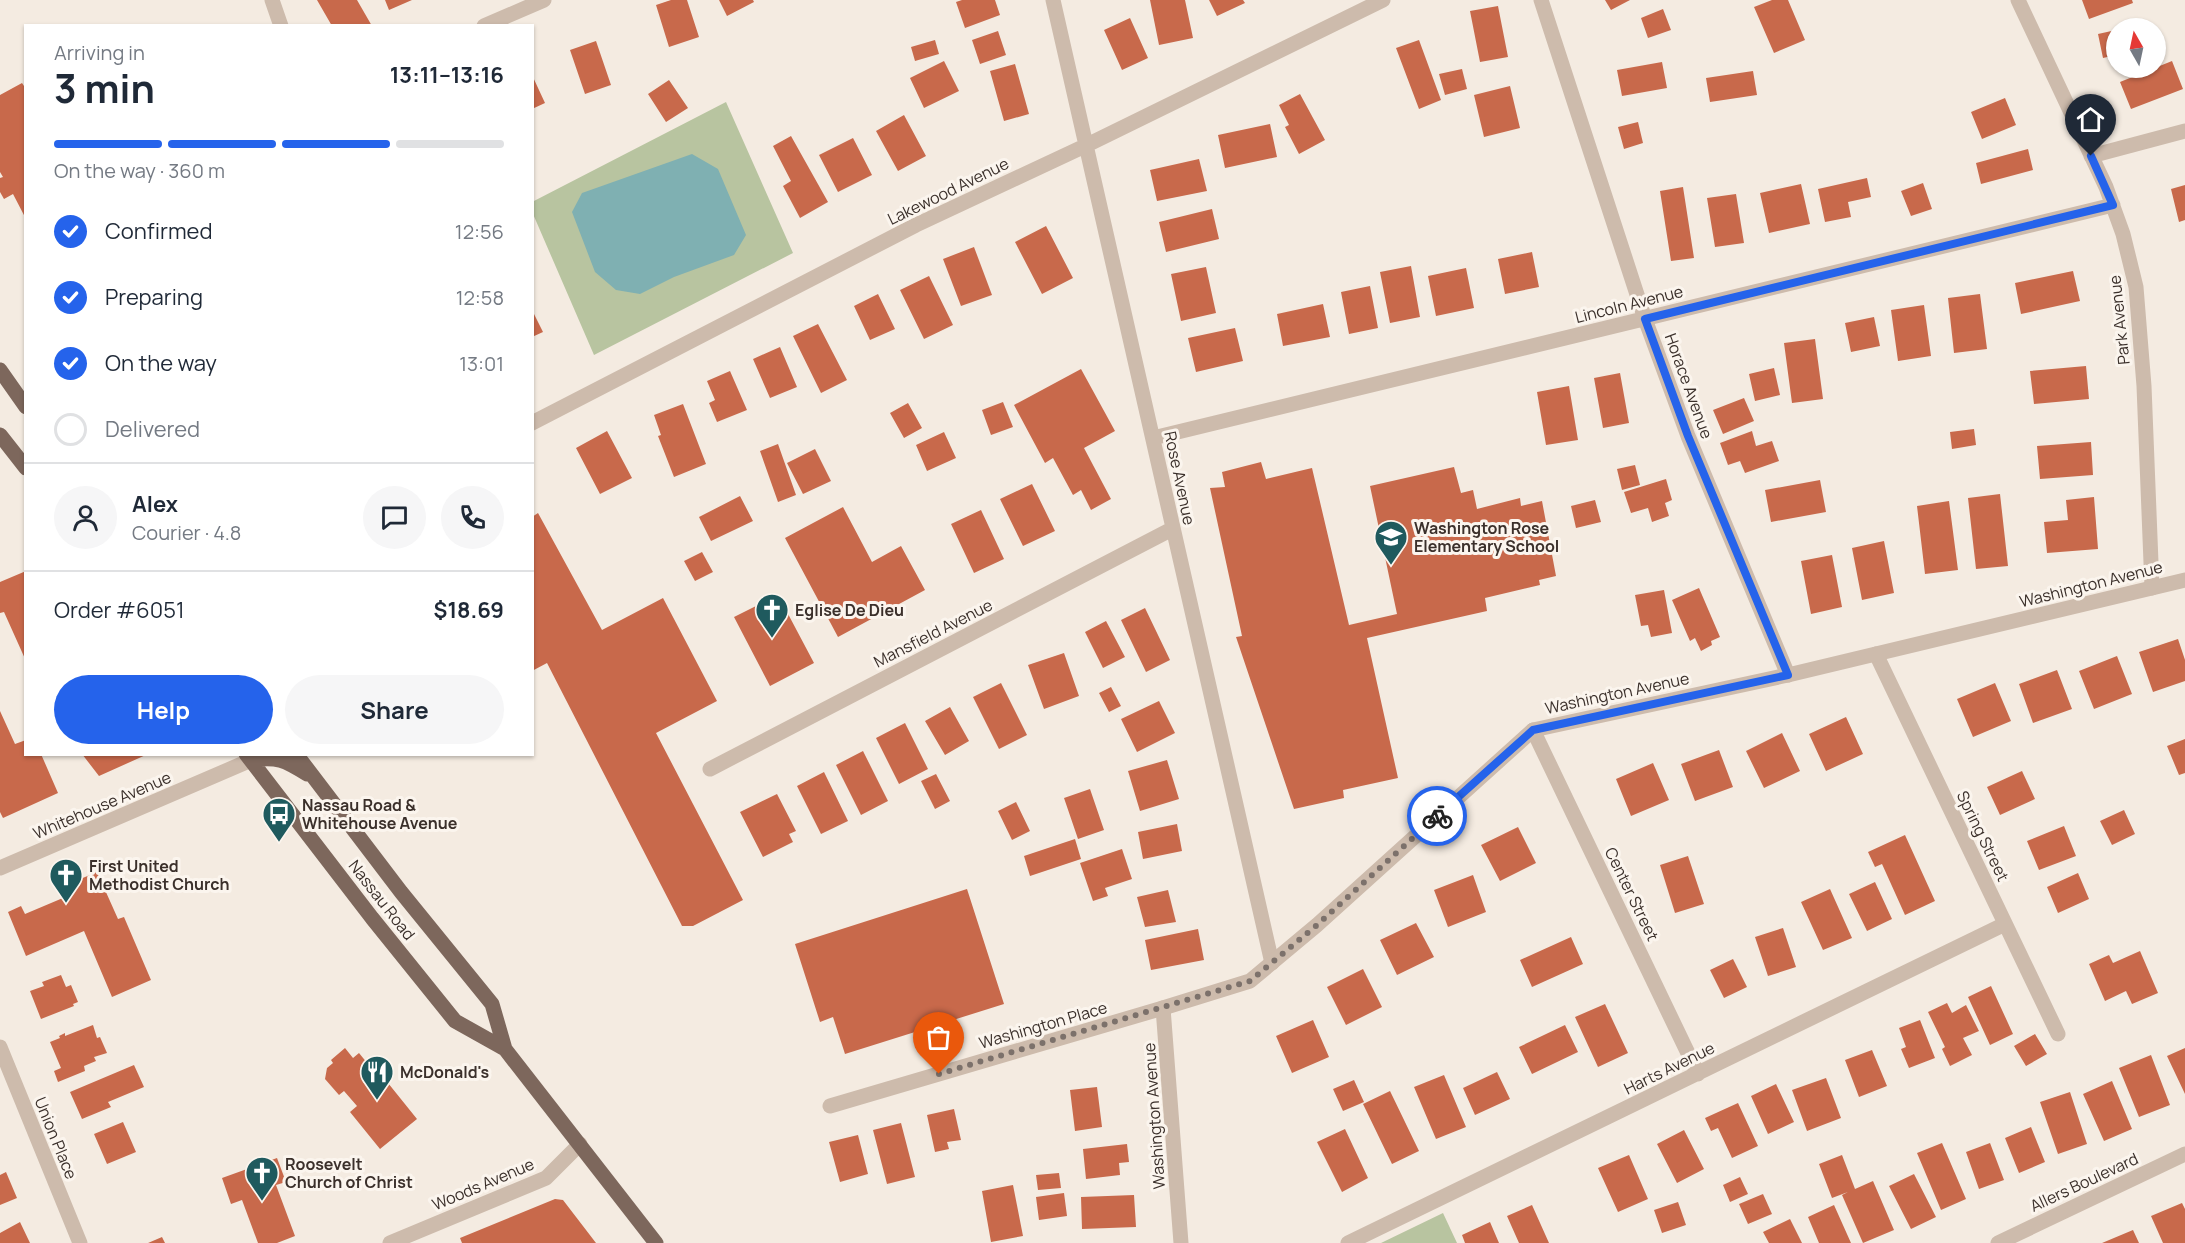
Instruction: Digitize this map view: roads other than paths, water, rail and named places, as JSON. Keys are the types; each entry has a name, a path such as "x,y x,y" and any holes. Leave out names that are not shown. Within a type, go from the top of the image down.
{"main road":[{"path":"0,370 24,404"},
{"path":"0,435 24,465"},
{"name":"Nassau Road","path":"298,756 401,891 492,1004 506,1048 656,1243"},
{"path":"248,757 270,757 291,764 315,779"},
{"name":"Nassau Road","path":"248,757 379,927 455,1021 506,1048"}],"street":[{"path":"272,0 281,24"},
{"path":"489,24 544,0"},
{"name":"Rose Avenue","path":"1053,0 1272,963"},
{"name":"Lakewood Avenue","path":"534,422 916,225 1087,145 1383,0"},
{"name":"Horace Avenue","path":"1541,0 1645,319 1688,436 1788,675"},
{"name":"Park Avenue","path":"2018,0 2113,205 2136,287 2144,386 2152,588"},
{"path":"2091,156 2185,131"},
{"name":"Lincoln Avenue","path":"1153,438 2113,205"},
{"name":"Mansfield Avenue","path":"710,769 1172,529"},
{"name":"Washington Avenue","path":"1181,1243 1163,1008 1250,981 1533,730 1788,675 2185,580"},
{"name":"Spring Street","path":"1876,654 2058,1035"},
{"name":"Center Street","path":"1533,730 1698,1074"},
{"name":"Whitehouse Avenue","path":"0,868 248,757"},
{"name":"Harts Avenue","path":"1348,1243 2006,924"},
{"name":"Washington Place","path":"830,1106 1163,1008"},
{"name":"Union Place","path":"0,1047 80,1243"},
{"name":"Woods Avenue","path":"390,1243 546,1178 580,1144"},
{"name":"Allers Boulevard","path":"1998,1243 2185,1154"}],"water":[{"path":"692,154 718,169 746,235 734,255 674,277 640,294 616,290 595,272 572,212 582,193"}],"place":[{"name":"Washington Rose Elementary School","path":"1391,566"},
{"name":"Eglise De Dieu","path":"772,639"},
{"name":"Nassau Road & Whitehouse Avenue","path":"279,843"},
{"name":"First United Methodist Church","path":"66,904"},
{"name":"McDonald's","path":"377,1101"},
{"name":"Roosevelt Church of Christ","path":"262,1202"}]}
